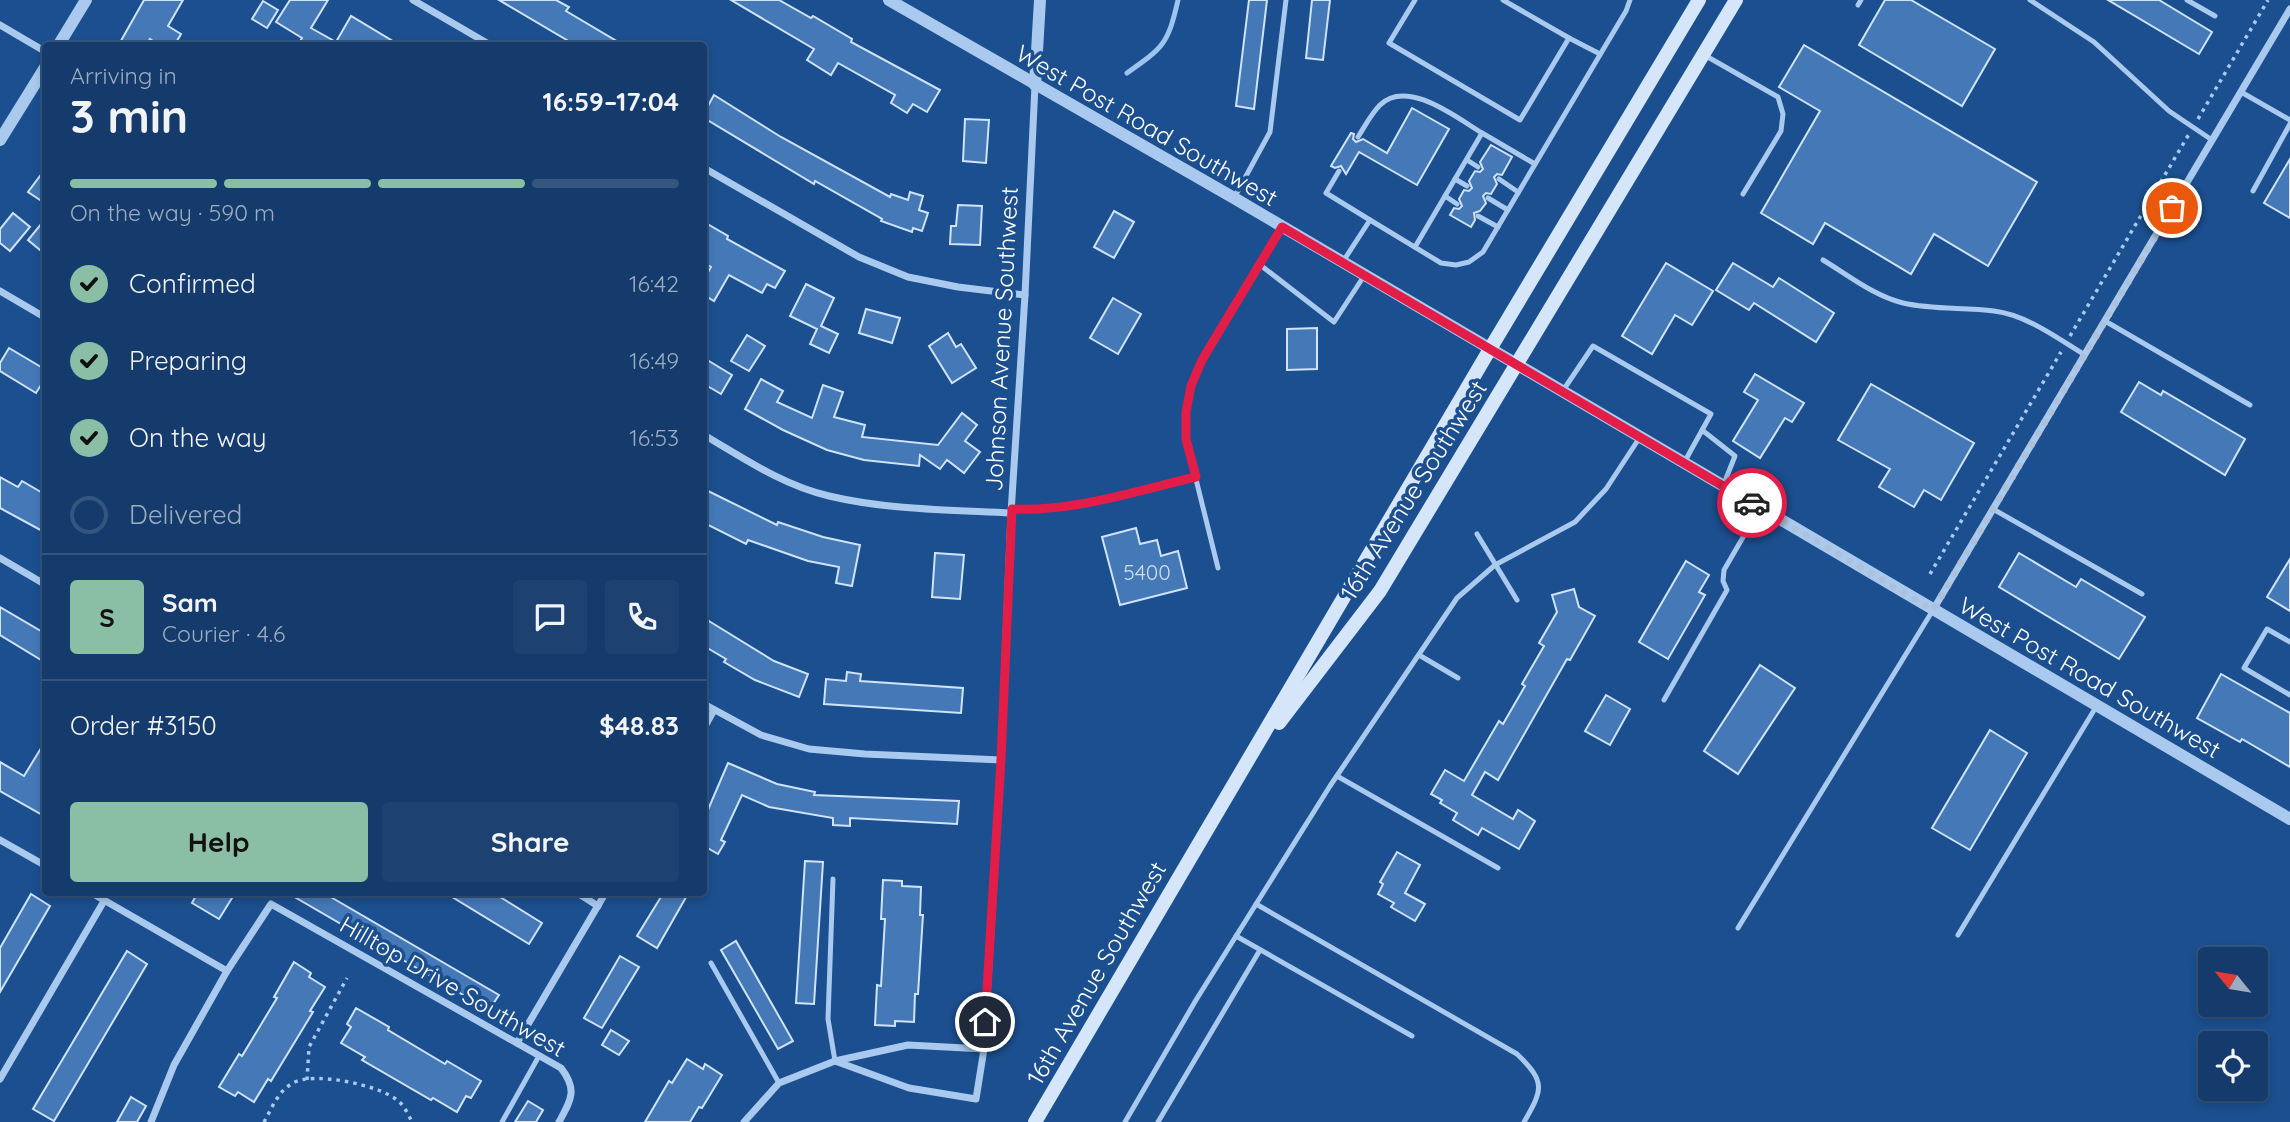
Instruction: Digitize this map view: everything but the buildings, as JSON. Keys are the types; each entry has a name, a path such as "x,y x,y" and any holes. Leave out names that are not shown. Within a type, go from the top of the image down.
{"main road":[{"name":"16th Avenue Southwest","path":"1035,1122 1490,349 1699,0"},
{"name":"16th Avenue Southwest","path":"1240,775 1380,591 1736,0"}],"street":[{"path":"60,42 86,0"},
{"path":"413,0 485,42"},
{"name":"West Post Road Southwest","path":"889,0 1234,198 2290,818"},
{"name":"Johnson Avenue Southwest","path":"835,1061 909,1088 976,1100 984,1049 1001,760 1040,0"},
{"path":"1933,610 2290,9"},
{"path":"0,25 42,50"},
{"path":"0,140 42,72"},
{"path":"707,169 859,257 896,272 958,287 1025,295"},
{"path":"0,291 42,316"},
{"path":"707,437 772,475 827,496 886,506 1012,511"},
{"path":"0,558 42,583"},
{"path":"707,706 761,735 810,749 1001,760"},
{"path":"707,723 714,710"},
{"path":"0,840 42,864"},
{"path":"96,896 227,971 174,1065 150,1122"},
{"path":"582,896 598,906"},
{"path":"517,1043 604,896"},
{"path":"0,1079 104,901"},
{"name":"Hilltop Drive Southwest","path":"227,971 271,904 561,1068 571,1081 572,1098 558,1122"},
{"path":"744,1122 779,1083 835,1061 908,1045 984,1049"}],"lane":[{"path":"1234,198 1270,132 1286,0"},
{"path":"1415,0 1389,43 1520,120 1569,38"},
{"path":"1503,0 1601,54"},
{"path":"1339,170 1326,193 1441,263 1457,265 1469,262 1483,252 1601,54 1630,0"},
{"path":"2030,0 2094,42 2169,111 2212,140"},
{"path":"2187,0 2215,16"},
{"path":"1703,54 1778,97 1783,114 1781,131 1743,194"},
{"path":"2241,92 2290,122 2253,191"},
{"path":"1359,137 1381,103 1401,95 1415,96 1535,164"},
{"path":"1415,247 1482,133"},
{"path":"1467,160 1478,167"},
{"path":"1455,179 1467,186"},
{"path":"1499,179 1518,192"},
{"path":"1445,196 1457,204"},
{"path":"1488,198 1508,210"},
{"path":"1478,216 1498,227"},
{"path":"1342,263 1370,220"},
{"path":"1218,568 1186,439 1186,412 1191,386 1202,360 1282,227"},
{"path":"1823,260 1885,297 1903,303 1996,311 2031,322 2085,355"},
{"path":"1259,264 1334,321 1364,276"},
{"path":"2105,321 2250,405"},
{"path":"1562,392 1593,346 1711,414 1684,463"},
{"path":"1702,430 1735,456 1723,486"},
{"path":"1125,1122 1236,936 1337,776 1457,598 1495,565 1575,522 1606,489 1640,437"},
{"path":"1012,511 1062,508 1196,477"},
{"path":"1664,700 1727,590 1723,581 1724,570 1760,508"},
{"path":"1993,509 2142,594"},
{"path":"1477,534 1517,600"},
{"path":"1738,928 1933,610"},
{"path":"2290,642 2267,629 2244,668 2290,695"},
{"path":"1419,655 1458,678"},
{"path":"1958,935 2097,706"},
{"path":"1337,776 1498,868"},
{"path":"833,879 828,1018 835,1061"},
{"path":"1256,904 1517,1054 1538,1080 1540,1094 1524,1122"},
{"path":"1236,936 1412,1036"},
{"path":"1158,1122 1260,950"},
{"path":"711,963 779,1083"},
{"path":"502,1122 539,1056"}],"path":[{"path":"1930,574 2268,0"},
{"path":"307,1080 309,1047 347,978"},
{"path":"264,1122 281,1092 295,1082 307,1080 349,1081 367,1085 397,1100 412,1122"}],"waterway":[{"path":"1127,73 1163,43 1178,0"}],"way so far":[{"path":"1752,503 1933,610 2172,208"}],"route":[{"path":"985,1022 1001,760 1012,509 1062,508 1196,477 1186,439 1186,412 1191,386 1202,360 1282,227 1752,503"}]}
